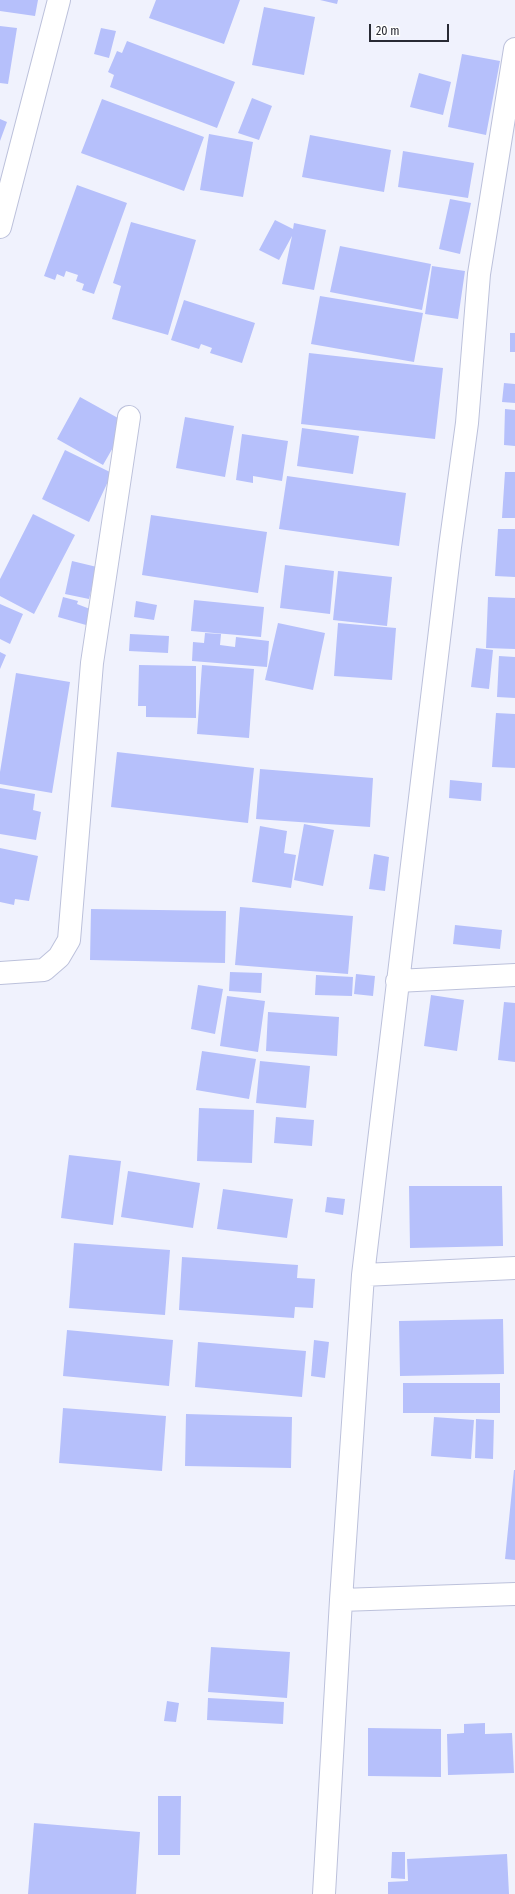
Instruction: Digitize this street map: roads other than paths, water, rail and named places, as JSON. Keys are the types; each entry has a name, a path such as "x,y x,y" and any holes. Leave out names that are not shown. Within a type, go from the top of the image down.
{"street":[{"path":"0,227 59,0"},
{"path":"324,1894 341,1600 363,1275 449,555 467,423 480,274 515,49"},
{"path":"0,973 44,970 59,957 69,940 92,663 129,417"},
{"path":"397,981 515,975"},
{"path":"363,1275 515,1268"},
{"path":"341,1600 515,1594"}]}
